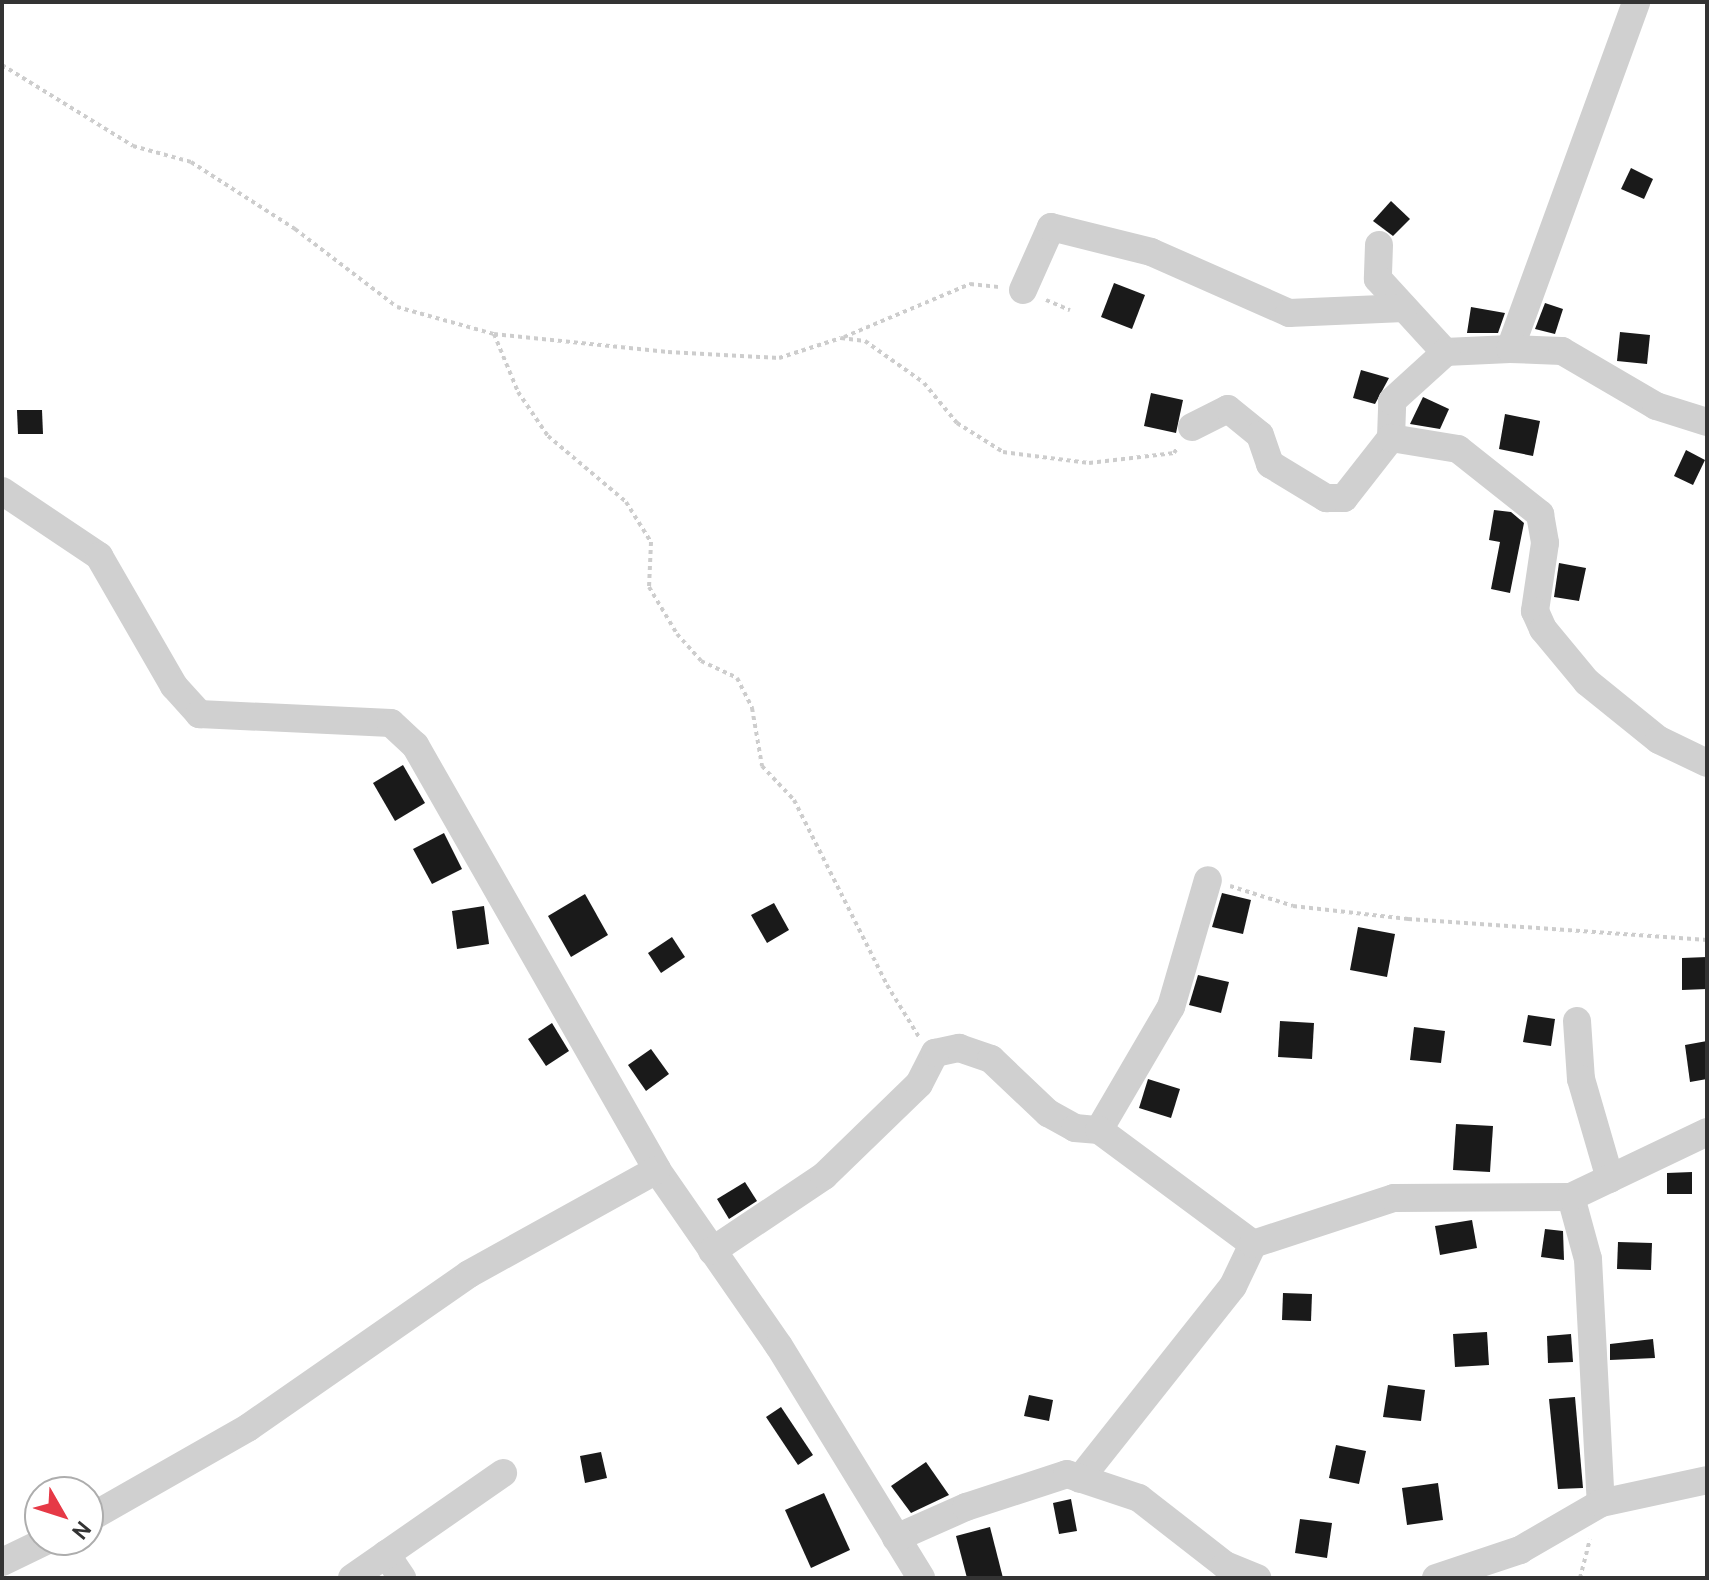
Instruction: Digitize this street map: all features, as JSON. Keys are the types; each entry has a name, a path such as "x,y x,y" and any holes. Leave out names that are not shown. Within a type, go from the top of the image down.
{"street":[{"path":"1510,349 1636,2"},
{"path":"1023,290 1051,227 1151,252 1289,313 1404,308"},
{"path":"1379,245 1378,279 1446,352"},
{"path":"1192,427 1228,409 1260,435 1270,464 1326,498 1344,498 1355,490 1391,438 1392,401 1446,352 1510,349 1562,351 1656,406 1705,416"},
{"path":"1391,438 1458,449 1540,514 1545,543 1535,611 1543,629 1587,682 1659,740 1707,763"},
{"path":"2,491 99,556 174,686 199,714 391,723 415,745 657,1170 779,1346 921,1578"},
{"path":"1099,1130 1171,1007 1208,880"},
{"path":"1577,1021 1581,1079 1610,1179"},
{"path":"712,1251 824,1176 919,1084 935,1053 959,1048 991,1059 1048,1113 1075,1128 1099,1130 1253,1244"},
{"path":"1080,1479 1233,1286 1253,1244 1394,1198 1571,1197 1707,1132"},
{"path":"104,1510 249,1427 469,1274 657,1170"},
{"path":"1571,1197 1588,1259 1601,1503"},
{"path":"352,1578 503,1473"},
{"path":"896,1538 966,1507 1067,1474 1139,1498 1225,1565 1258,1578"},
{"path":"1436,1578 1520,1550 1601,1503 1707,1480"},
{"path":"2,1562 24,1551"},
{"path":"386,1554 402,1578"}],"path":[{"path":"2,65 133,146 191,162 295,229 397,307 494,334 779,358 841,338 970,284 1023,290 1070,310"},
{"path":"494,334 518,392 548,436 626,502 651,542 649,587 677,634 701,661 737,678 752,708 762,766 794,800 911,1029 935,1053"},
{"path":"841,338 865,341 924,383 957,423 1003,452 1089,463 1174,453 1192,427"},
{"path":"1208,880 1293,906 1707,940"}],"building":[{"path":"1631,168 1653,179 1644,199 1621,189"},
{"path":"1391,201 1410,219 1393,236 1373,221"},
{"path":"1114,283 1145,295 1132,329 1101,317"},
{"path":"1545,303 1563,309 1555,334 1535,329"},
{"path":"1471,307 1505,313 1498,333 1467,333"},
{"path":"1620,332 1650,335 1647,364 1617,361"},
{"path":"1361,370 1389,378 1375,404 1353,398"},
{"path":"1151,393 1183,400 1176,433 1144,426"},
{"path":"1423,397 1449,409 1440,429 1410,424"},
{"path":"17,410 42,410 43,434 18,434"},
{"path":"1505,414 1540,421 1533,456 1499,449"},
{"path":"1686,450 1705,460 1693,485 1674,476"},
{"path":"1494,510 1511,512 1524,523 1510,593 1491,589 1500,542 1489,540"},
{"path":"1559,563 1586,568 1579,601 1554,597"},
{"path":"403,765 425,803 395,821 373,783"},
{"path":"444,833 462,869 432,884 413,849"},
{"path":"1222,893 1251,900 1243,934 1212,927"},
{"path":"585,894 608,935 571,957 548,916"},
{"path":"774,903 789,930 767,943 751,915"},
{"path":"484,906 489,944 457,949 452,911"},
{"path":"1358,927 1395,934 1387,977 1350,970"},
{"path":"672,937 685,957 661,973 648,953"},
{"path":"1707,957 1707,989 1682,990 1682,958"},
{"path":"1198,975 1229,982 1221,1013 1189,1005"},
{"path":"1528,1015 1555,1019 1551,1046 1523,1042"},
{"path":"1280,1021 1314,1023 1312,1059 1278,1057"},
{"path":"552,1023 569,1051 546,1066 528,1039"},
{"path":"1414,1027 1445,1031 1441,1063 1410,1060"},
{"path":"1707,1041 1707,1079 1690,1082 1685,1045"},
{"path":"651,1049 669,1074 646,1091 628,1065"},
{"path":"1148,1079 1180,1089 1171,1118 1139,1108"},
{"path":"1456,1124 1493,1126 1490,1172 1453,1170"},
{"path":"1692,1172 1692,1194 1667,1194 1667,1173"},
{"path":"745,1182 757,1201 729,1219 717,1199"},
{"path":"1472,1220 1477,1248 1440,1255 1435,1226"},
{"path":"1545,1229 1563,1231 1564,1260 1541,1257"},
{"path":"1618,1242 1652,1243 1651,1270 1617,1269"},
{"path":"1283,1293 1312,1294 1311,1321 1282,1320"},
{"path":"1487,1332 1489,1365 1455,1367 1453,1334"},
{"path":"1571,1334 1573,1362 1548,1363 1547,1336"},
{"path":"1653,1339 1655,1358 1610,1360 1610,1344"},
{"path":"1388,1385 1425,1390 1421,1421 1383,1417"},
{"path":"1029,1395 1053,1400 1049,1421 1024,1416"},
{"path":"1575,1397 1583,1488 1558,1489 1549,1399"},
{"path":"781,1407 813,1455 798,1465 766,1417"},
{"path":"1336,1445 1366,1451 1359,1484 1329,1478"},
{"path":"601,1452 607,1478 585,1483 580,1456"},
{"path":"926,1462 949,1495 911,1513 891,1486"},
{"path":"1438,1483 1443,1520 1407,1525 1402,1488"},
{"path":"824,1493 850,1550 811,1568 785,1510"},
{"path":"1071,1499 1077,1531 1059,1534 1053,1503"},
{"path":"1300,1519 1332,1523 1327,1558 1295,1553"},
{"path":"990,1527 1003,1578 967,1578 956,1536"}]}
